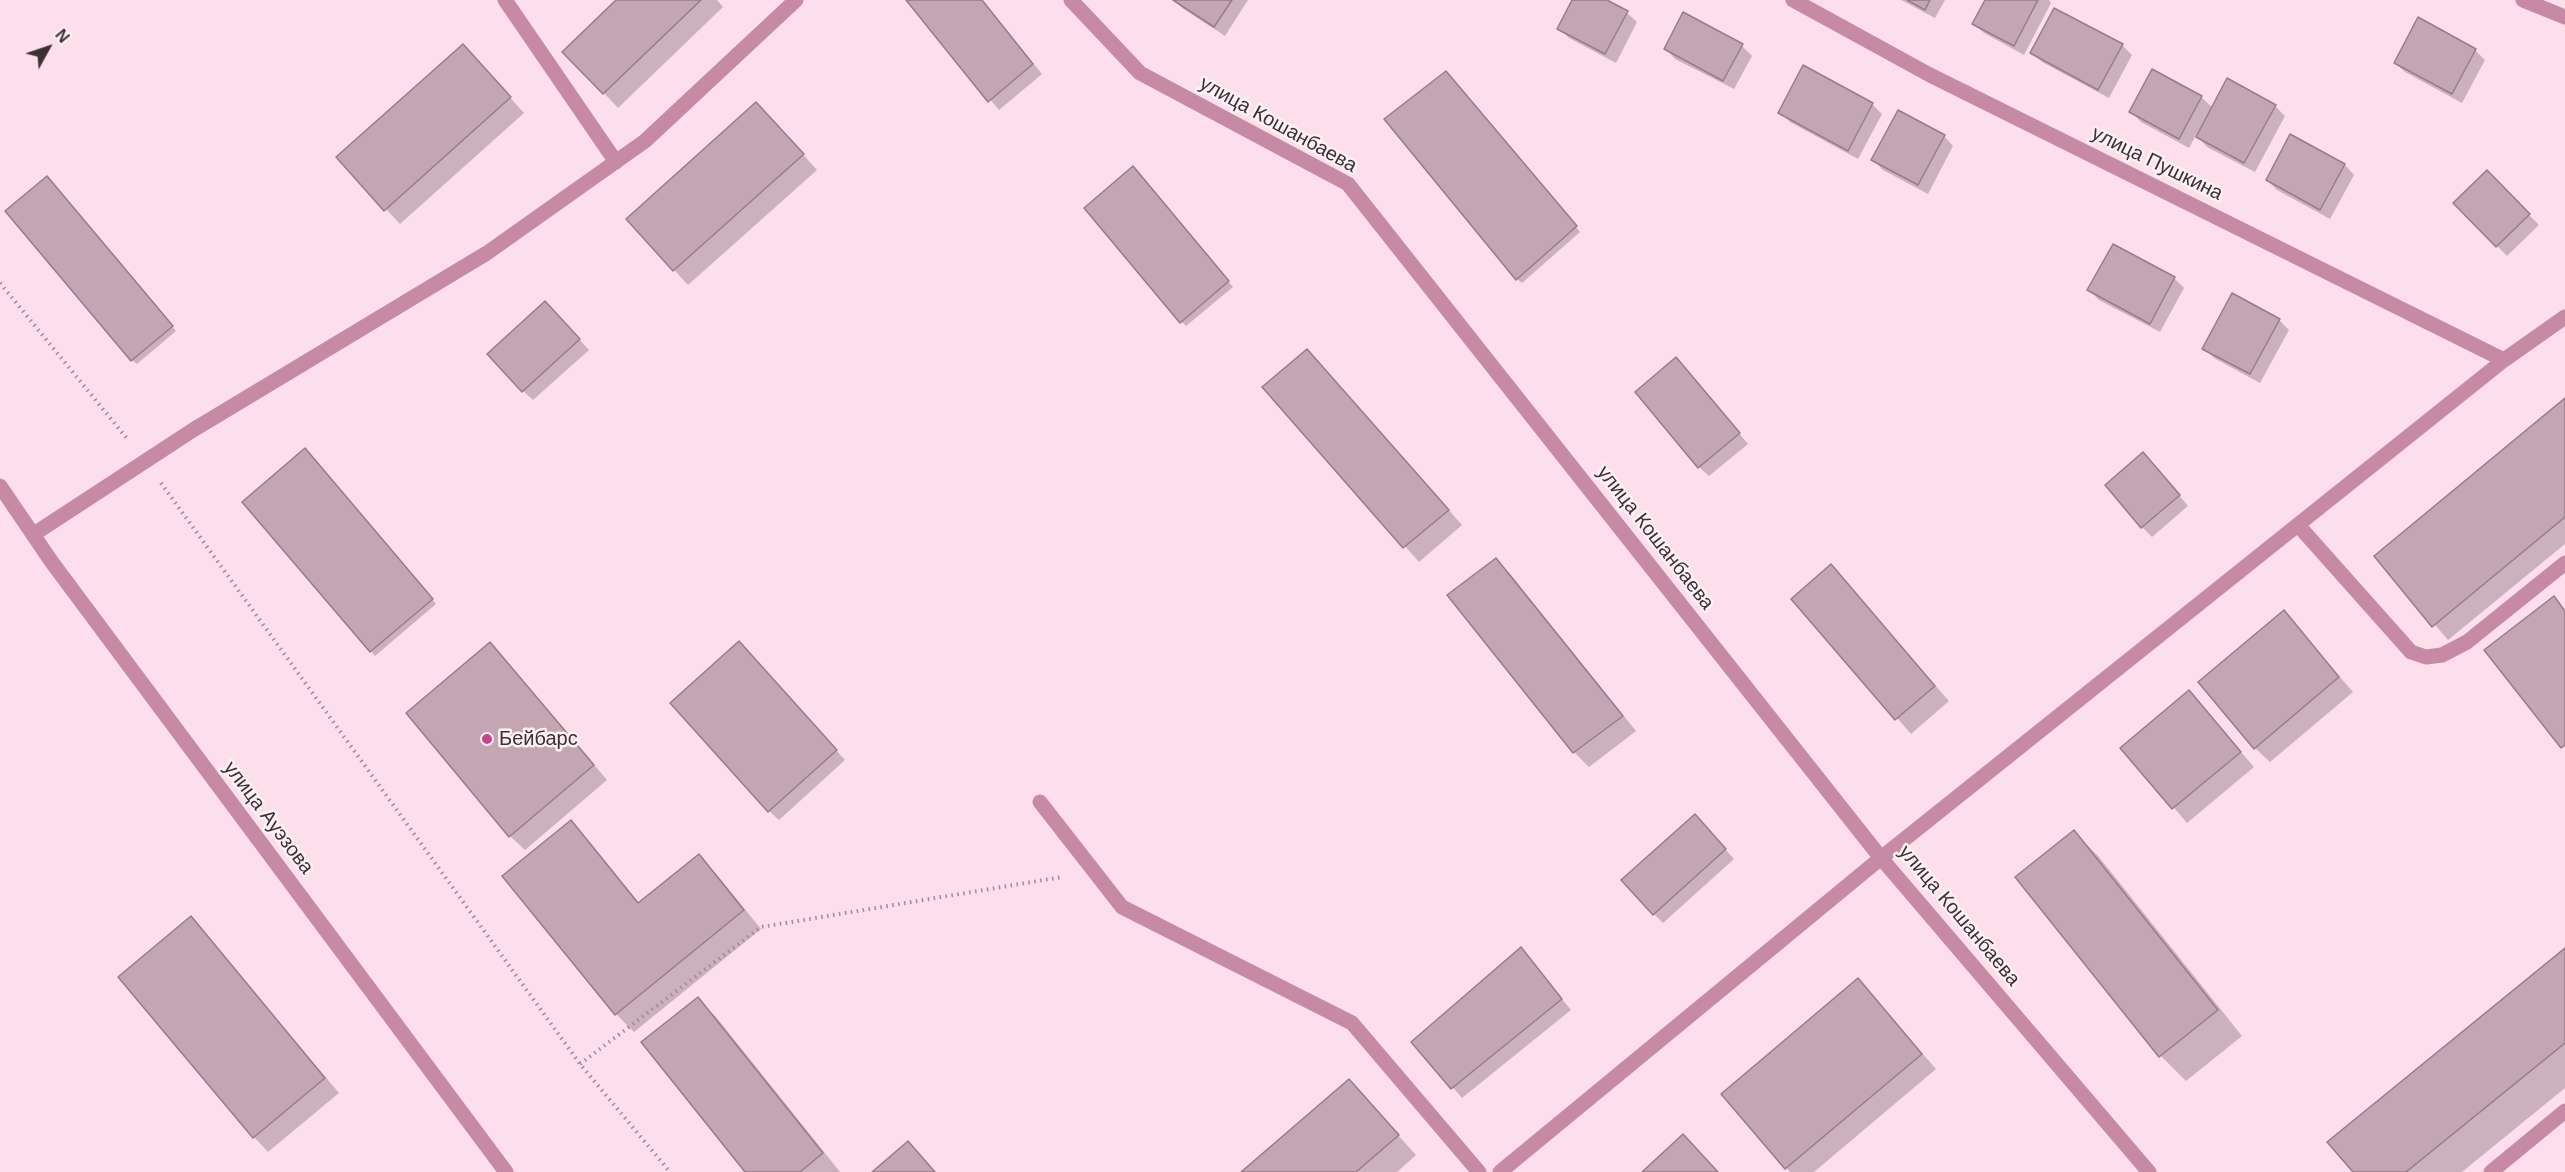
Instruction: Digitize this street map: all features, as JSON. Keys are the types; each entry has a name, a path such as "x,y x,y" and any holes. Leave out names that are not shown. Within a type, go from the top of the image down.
{"street":[{"path":"505,0 616,162"},
{"path":"34,534 193,430 487,254 645,141 796,0"},
{"name":"улица Кошанбаева","path":"1071,0 1140,74 1348,184 1881,858 2149,1172"},
{"name":"улица Пушкина","path":"1793,0 1930,75 2504,360"},
{"path":"2523,0 2565,17"},
{"path":"1500,1172 1881,858 2504,360 2565,317"},
{"name":"улица Ауэзова","path":"0,486 51,561 506,1172"},
{"path":"2298,525 2410,652 2426,657 2442,655 2467,642 2565,563"},
{"path":"1040,802 1122,907 1352,1023 1479,1172"},
{"path":"2491,1172 2565,1111"}],"path":[{"path":"0,283 146,462 580,1064 670,1172"},
{"path":"580,1064 761,927 1095,872"}],"building":[{"path":"616,0 701,0 603,94 562,52"},
{"path":"906,0 982,0 1033,64 988,102"},
{"path":"1173,0 1232,0 1214,27"},
{"path":"1572,0 1607,0 1628,11 1605,54 1557,29"},
{"path":"1907,0 1930,0 1925,10"},
{"path":"1985,0 2038,0 2014,46 1972,24"},
{"path":"2054,8 2123,44 2098,90 2030,53"},
{"path":"1683,12 1743,44 1723,81 1664,49"},
{"path":"2418,17 2476,49 2452,94 2394,63"},
{"path":"463,44 511,97 384,211 336,157"},
{"path":"1803,65 1873,103 1848,151 1778,113"},
{"path":"2152,69 2202,96 2179,139 2129,112"},
{"path":"1446,71 1577,226 1516,280 1384,119"},
{"path":"2227,78 2276,105 2244,163 2196,137"},
{"path":"756,102 804,154 673,271 626,219"},
{"path":"1898,110 1945,135 1918,185 1871,160"},
{"path":"2290,134 2345,164 2320,210 2266,180"},
{"path":"1133,166 1229,281 1180,323 1084,208"},
{"path":"2487,170 2530,214 2496,247 2453,203"},
{"path":"47,176 173,326 131,361 5,211"},
{"path":"2113,244 2175,277 2150,324 2087,290"},
{"path":"2232,293 2280,319 2250,374 2202,349"},
{"path":"545,301 580,339 522,392 487,354"},
{"path":"1307,349 1449,510 1403,548 1262,387"},
{"path":"1676,357 1740,433 1698,468 1635,392"},
{"path":"2565,398 2565,517 2432,627 2374,556"},
{"path":"305,448 433,599 370,652 242,502"},
{"path":"2143,452 2180,495 2141,528 2105,485"},
{"path":"1496,558 1623,716 1573,753 1447,595"},
{"path":"1831,564 1935,686 1895,720 1791,599"},
{"path":"2554,596 2565,611 2565,745 2561,748 2484,650"},
{"path":"2284,610 2339,677 2254,749 2198,682"},
{"path":"739,641 837,750 768,812 670,703"},
{"path":"490,642 594,765 509,837 406,713"},
{"path":"2189,690 2241,752 2172,809 2120,748"},
{"path":"1695,814 1726,849 1653,915 1621,880"},
{"path":"571,820 638,903 699,854 744,910 615,1015 502,876"},
{"path":"2074,830 2218,1010 2159,1057 2015,877"},
{"path":"191,916 325,1078 253,1138 118,977"},
{"path":"1521,947 1562,999 1451,1089 1411,1042"},
{"path":"2565,948 2565,1043 2406,1172 2353,1172 2327,1142"},
{"path":"1858,978 1922,1054 1785,1169 1721,1094"},
{"path":"698,997 823,1153 800,1172 745,1172 641,1042"},
{"path":"1349,1079 1399,1135 1356,1172 1241,1172"},
{"path":"1683,1134 1718,1172 1642,1172"},
{"path":"908,1141 935,1172 872,1172"}],"place":[{"name":"Бейбарс","path":"487,739"}]}
